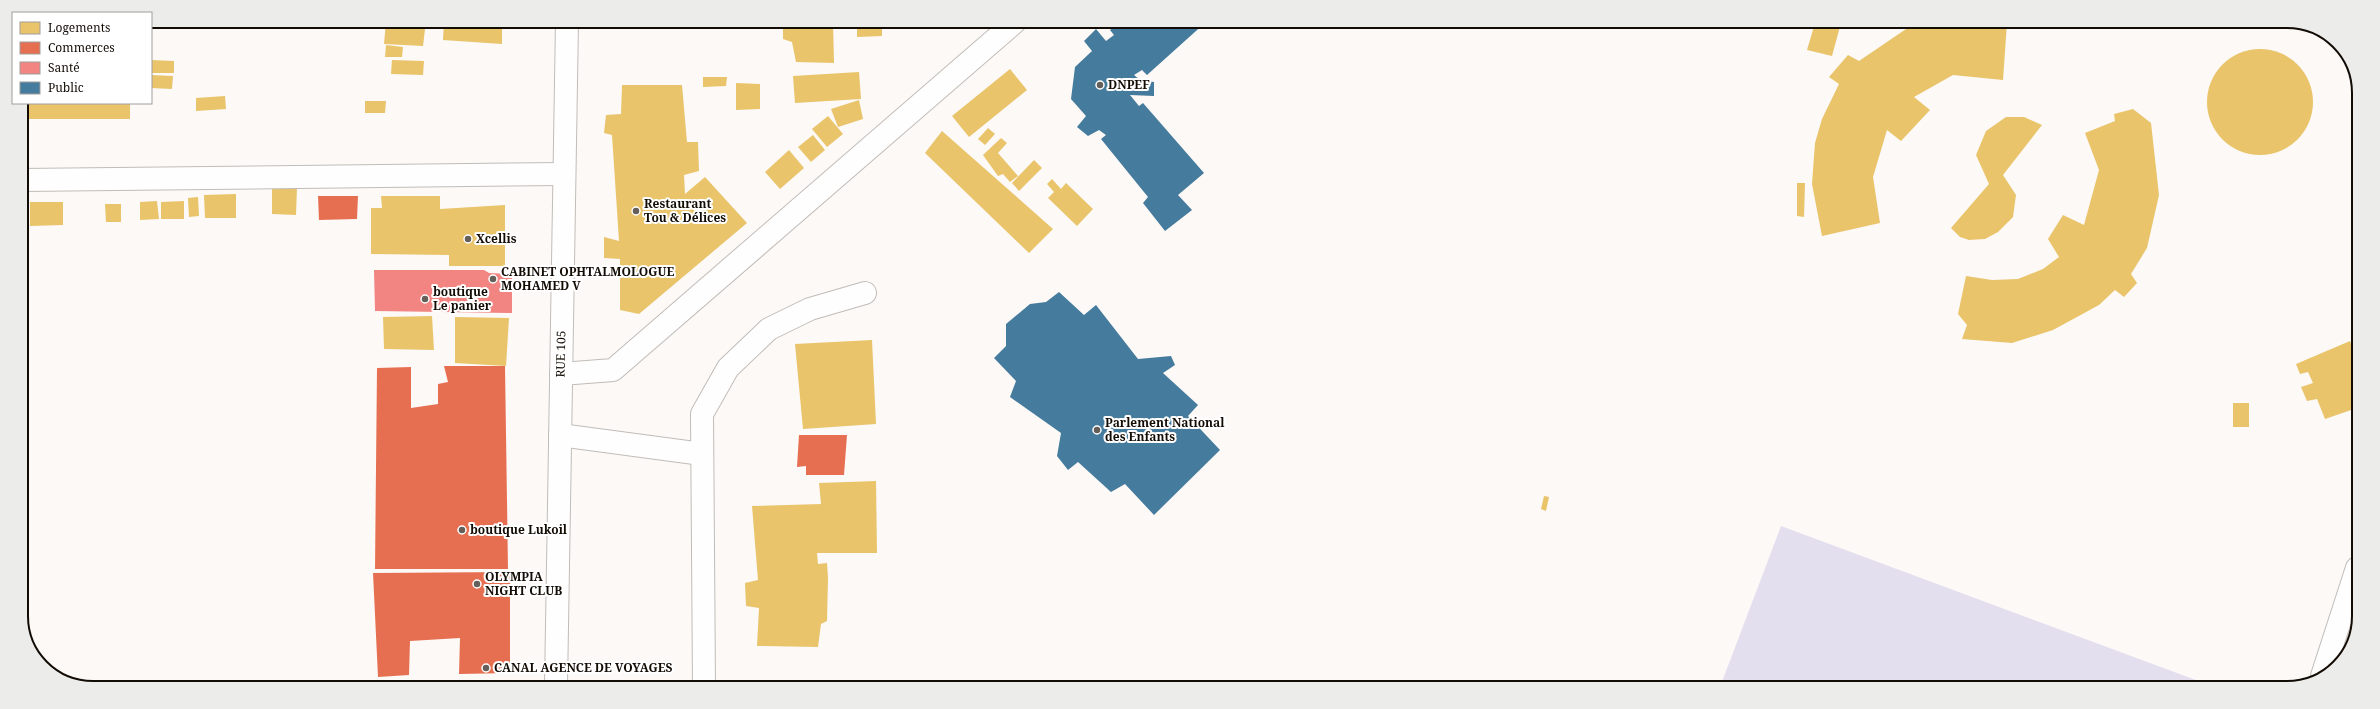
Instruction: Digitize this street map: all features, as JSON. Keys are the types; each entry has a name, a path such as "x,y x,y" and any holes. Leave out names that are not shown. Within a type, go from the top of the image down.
{"street":[{"name":"RUE 105","path":"556,681 567,28"},
{"path":"561,374 613,370 1008,28"},
{"path":"28,180 564,174"},
{"path":"704,681 702,414 728,368 769,329 810,309 865,293"},
{"path":"560,435 702,454"},
{"path":"2324,669 2352,583"}],"shaded area":[{"path":"1781,526 2199,681 1722,681"}],"building: Logements":[{"path":"385,28 425,28 423,46 384,44"},
{"path":"444,28 502,28 502,44 443,40"},
{"path":"783,28 833,28 834,63 796,62 792,42 783,39"},
{"path":"857,28 882,28 882,36 857,37"},
{"path":"1814,28 1840,28 1832,56 1807,50"},
{"path":"1908,28 2007,28 2003,80 1953,75 1914,97 1930,110 1901,141 1887,130 1873,177 1880,223 1822,236 1812,184 1815,143 1822,119 1839,84 1829,77 1848,55 1859,61"},
{"path":"386,45 403,47 402,57 385,57"},
{"path":"2260,49 2280,53 2297,65 2309,82 2313,102 2309,122 2297,139 2280,151 2260,155 2240,151 2223,139 2211,122 2207,102 2211,82 2223,65 2240,53"},
{"path":"152,60 174,61 174,73 152,73"},
{"path":"392,60 424,61 423,75 391,74"},
{"path":"1010,69 1027,90 969,137 952,116"},
{"path":"859,72 861,99 795,103 793,76"},
{"path":"152,75 173,76 172,89 152,88"},
{"path":"703,77 727,77 726,86 703,87"},
{"path":"736,83 760,84 760,109 736,110"},
{"path":"622,85 682,85 687,142 698,142 699,171 684,175 685,194 705,177 747,223 639,314 620,310 620,259 604,258 604,237 619,241 612,135 604,133 606,115 621,114"},
{"path":"225,96 226,109 196,111 196,98"},
{"path":"859,100 863,119 838,127 831,109"},
{"path":"365,101 386,101 385,113 365,113"},
{"path":"28,104 130,104 130,119 28,119"},
{"path":"2133,109 2151,123 2159,195 2147,248 2131,274 2137,283 2124,297 2115,290 2099,305 2053,330 2012,343 1962,339 1967,325 1958,314 1966,276 1992,280 2018,279 2043,269 2059,257 2048,239 2063,215 2084,225 2099,170 2085,133 2115,121 2114,114"},
{"path":"828,116 843,134 827,147 812,129"},
{"path":"2006,117 2024,117 2042,125 2003,175 2016,195 2013,217 1998,232 1985,239 1969,240 1960,237 1951,228 1989,184 1976,155 1986,131"},
{"path":"988,128 995,134 985,145 978,139"},
{"path":"942,131 1053,229 1029,253 925,153"},
{"path":"813,135 825,150 811,162 798,147"},
{"path":"1001,138 1007,143 998,153 1018,176 1010,182 1003,174 998,176 983,155"},
{"path":"789,150 804,168 780,189 765,172"},
{"path":"1034,160 1042,168 1019,191 1012,183"},
{"path":"1052,179 1061,189 1066,183 1093,209 1077,226 1048,198 1054,192 1047,184"},
{"path":"1797,183 1805,183 1804,217 1797,216"},
{"path":"272,187 297,187 296,215 272,214"},
{"path":"236,194 236,218 205,218 204,195"},
{"path":"381,196 440,196 440,209 505,205 505,266 449,266 449,255 371,254 371,208 382,208"},
{"path":"198,197 199,216 189,217 188,198"},
{"path":"157,201 159,219 140,220 140,202"},
{"path":"184,201 184,219 161,219 161,202"},
{"path":"30,202 63,202 63,225 30,226"},
{"path":"105,204 121,204 121,222 106,222"},
{"path":"432,316 434,350 384,349 383,317"},
{"path":"455,317 509,318 506,366 455,363"},
{"path":"872,340 876,424 803,429 795,344"},
{"path":"2350,341 2352,345 2352,410 2325,419 2317,399 2307,401 2301,387 2313,383 2308,372 2300,374 2296,364"},
{"path":"2233,403 2249,403 2249,427 2233,427"},
{"path":"876,481 877,553 817,553 818,564 827,563 828,578 827,621 821,624 818,647 757,646 759,608 746,606 745,583 758,580 752,506 821,504 819,483"},
{"path":"1544,496 1549,497 1546,511 1541,509"}],"building: Commerces":[{"path":"318,196 358,196 357,219 319,220"},
{"path":"444,366 505,366 508,569 375,569 377,368 411,367 411,408 438,404 438,384 448,382"},
{"path":"799,435 847,435 844,475 806,475 806,466 797,467"},
{"path":"510,572 510,673 459,674 460,638 410,641 409,675 378,677 373,573"}],"building: Santé":[{"path":"374,270 484,270 489,273 512,274 512,313 375,311"}],"building: Public":[{"path":"1112,28 1199,28 1147,75 1142,70 1134,75 1140,80 1154,82 1154,96 1130,95 1139,106 1143,103 1204,173 1178,195 1192,210 1165,231 1143,203 1148,197 1101,139 1106,135 1099,130 1088,136 1077,127 1086,116 1071,99 1075,67 1092,51 1084,41 1096,29 1106,41 1114,35 1110,30"},
{"path":"1059,292 1084,315 1096,305 1138,359 1171,356 1175,365 1163,373 1198,405 1188,416 1220,450 1154,515 1125,484 1111,492 1078,462 1068,470 1057,456 1061,433 1010,397 1016,381 994,358 1006,346 1006,324 1030,304 1046,302"}],"place":[{"name":"DNPEF","path":"1100,85"},
{"name":"Restaurant Tou & Délices","path":"636,211"},
{"name":"Xcellis","path":"468,239"},
{"name":"CABINET OPHTALMOLOGUE MOHAMED V","path":"493,279"},
{"name":"boutique Le panier","path":"425,299"},
{"name":"Parlement National des Enfants","path":"1097,430"},
{"name":"boutique Lukoil","path":"462,530"},
{"name":"OLYMPIA NIGHT CLUB","path":"477,584"},
{"name":"CANAL AGENCE DE VOYAGES","path":"486,668"}]}
